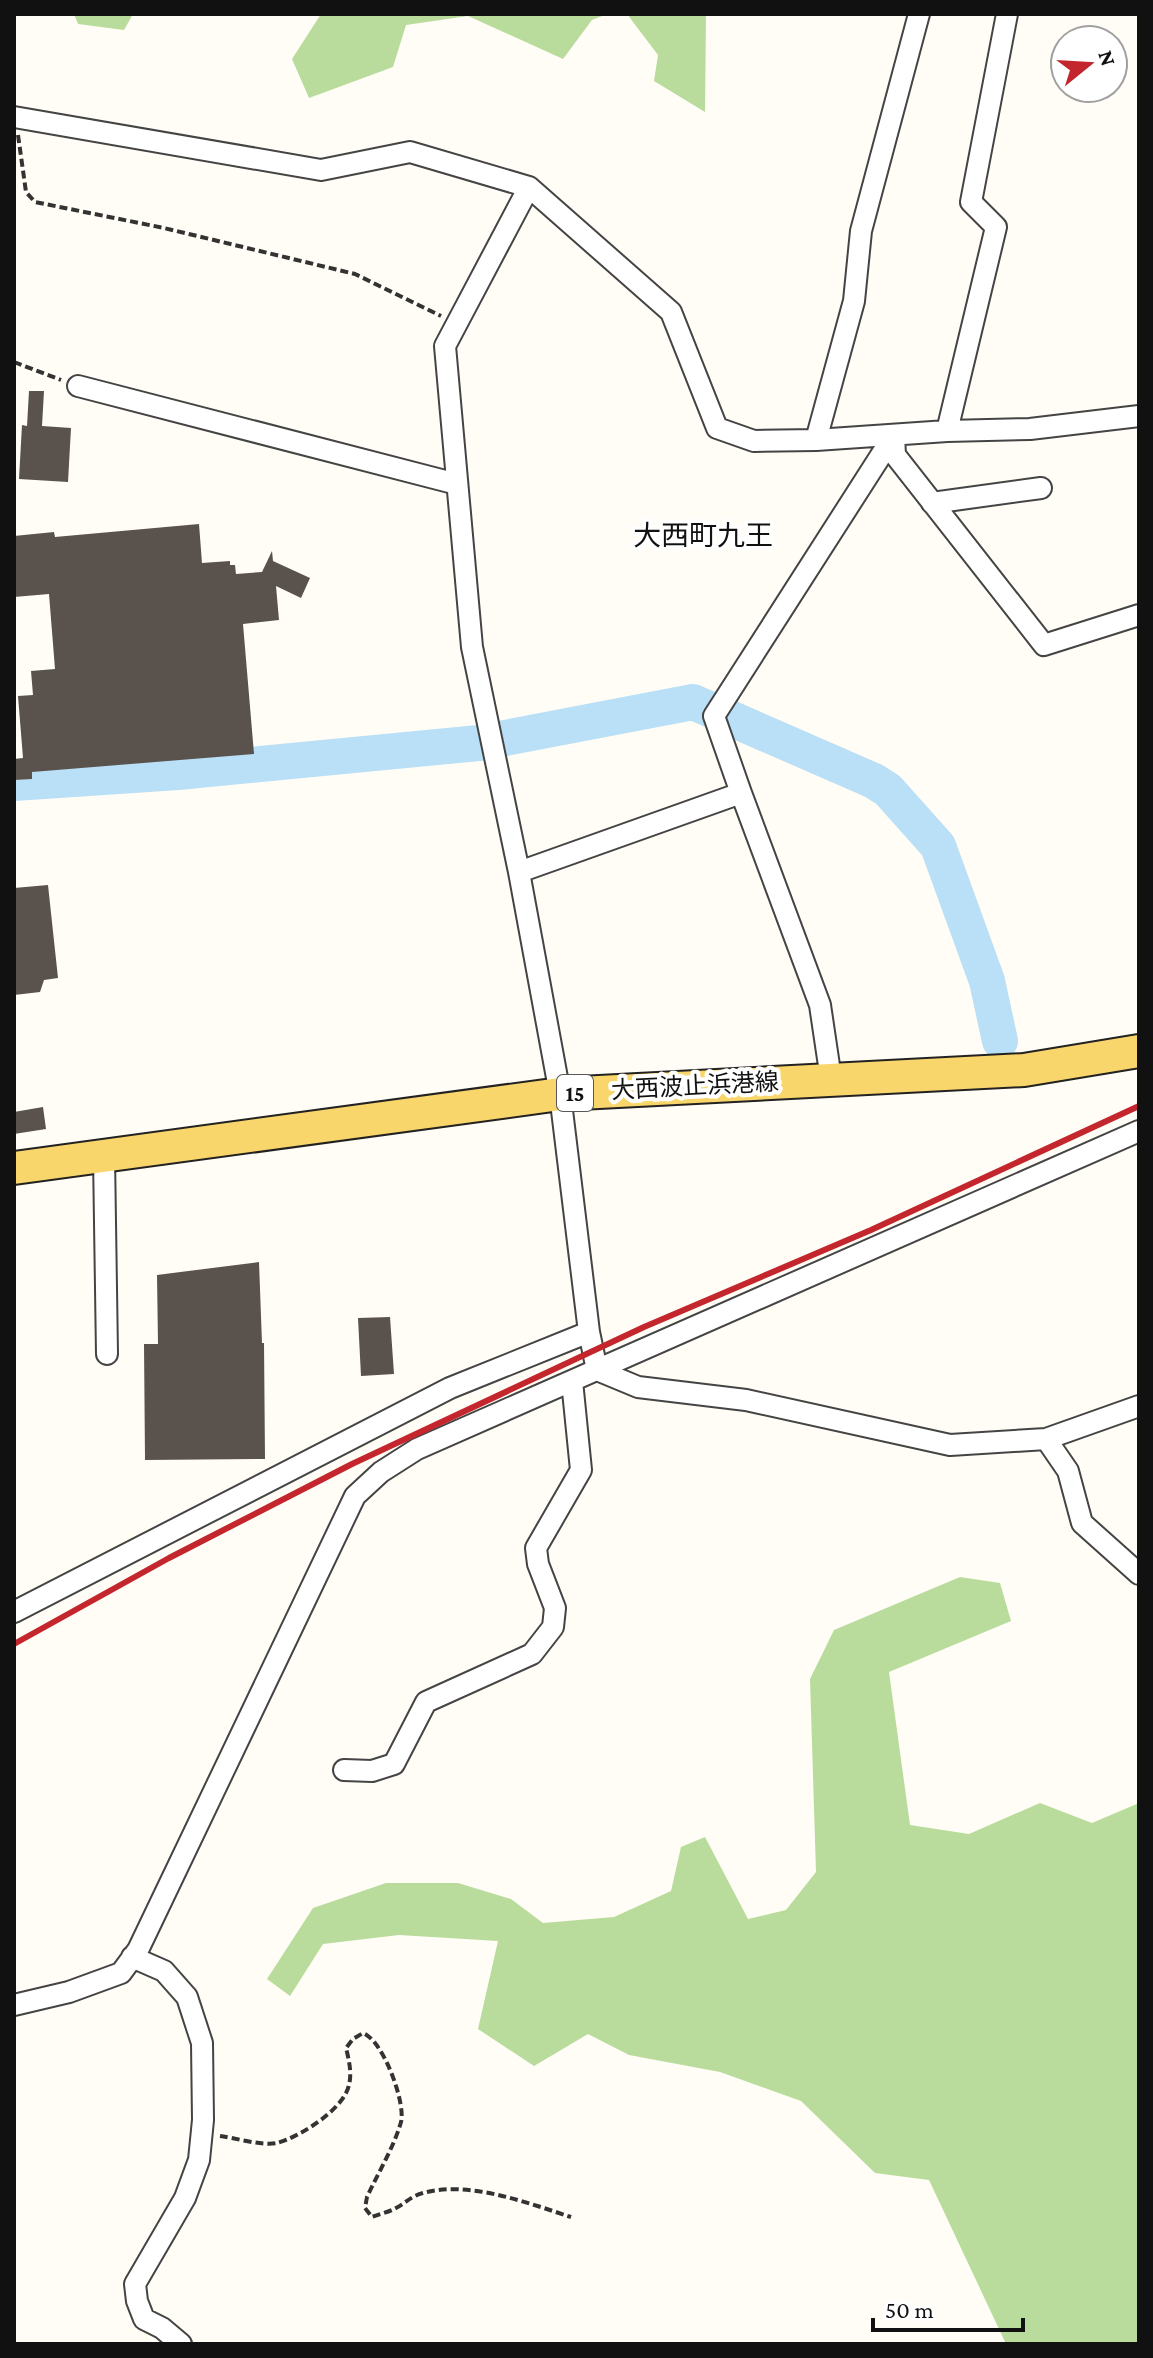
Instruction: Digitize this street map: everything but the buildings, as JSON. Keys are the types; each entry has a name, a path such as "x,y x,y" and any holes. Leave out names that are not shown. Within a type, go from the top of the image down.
{"main road":[{"name":"大西波止浜港線","path":"14,1168 560,1094 1024,1070 1139,1051"}],"street":[{"path":"816,440 854,301 861,231 919,14"},
{"path":"947,431 996,227 971,202 1007,14"},
{"path":"14,117 321,170 410,152 529,187 671,312 717,428 754,441 1030,429 1139,416"},
{"path":"529,187 445,346 472,647 519,872 560,1094 589,1332 597,1370"},
{"path":"78,386 457,484"},
{"path":"894,435 895,455 1044,645 1139,615"},
{"path":"831,1079 820,1005 714,716 894,435"},
{"path":"932,503 1041,488"},
{"path":"519,872 741,793"},
{"path":"14,2005 69,1992 121,1973 132,1957 355,1496 381,1472 417,1449 1139,1131"},
{"path":"104,1156 107,1354"},
{"path":"14,1612 450,1388 589,1332"},
{"path":"597,1370 638,1387 746,1400 950,1445 1046,1439 1139,1406"},
{"path":"344,1770 372,1771 394,1764 426,1702 532,1654 553,1627 555,1608 538,1564 536,1548 581,1470 572,1381"},
{"path":"1046,1439 1068,1471 1082,1523 1139,1574"},
{"path":"132,1957 164,1971 187,1997 202,2043 199,2160 185,2198 135,2284 144,2319 162,2328 181,2344"}],"path":[{"path":"14,117 26,192 35,202 164,228 355,274 457,324"},
{"path":"14,362 78,386"},
{"path":"202,2133 275,2144 325,2117 341,2103 349,2089 351,2074 346,2048 363,2033 371,2036 387,2060 400,2099 402,2119 367,2197 365,2208 372,2217 427,2191 503,2195 571,2217"}],"green space":[{"path":"74,14 133,14 124,30 78,24"},
{"path":"321,14 607,14 592,20 563,59 468,16 406,25 393,67 309,98 292,59"},
{"path":"627,14 706,14 705,112 654,81 658,55"},
{"path":"960,1577 1000,1583 1011,1621 889,1672 910,1825 969,1834 1040,1803 1092,1823 1139,1803 1139,2344 1006,2344 929,2180 875,2173 801,2101 720,2072 629,2055 588,2034 534,2066 478,2029 498,1941 399,1935 323,1944 290,1996 267,1979 313,1908 386,1883 458,1883 511,1899 543,1923 614,1917 671,1891 681,1847 705,1837 748,1919 786,1910 816,1872 810,1679 834,1630"}],"waterway":[{"path":"14,783 178,772 479,743 693,702 874,781 888,790 938,846 987,981 1000,1041"}],"railway":[{"path":"14,1644 169,1558 352,1464 644,1327 871,1230 1139,1106"}],"district":[{"name":"大西町九王","path":"703,535"}]}
